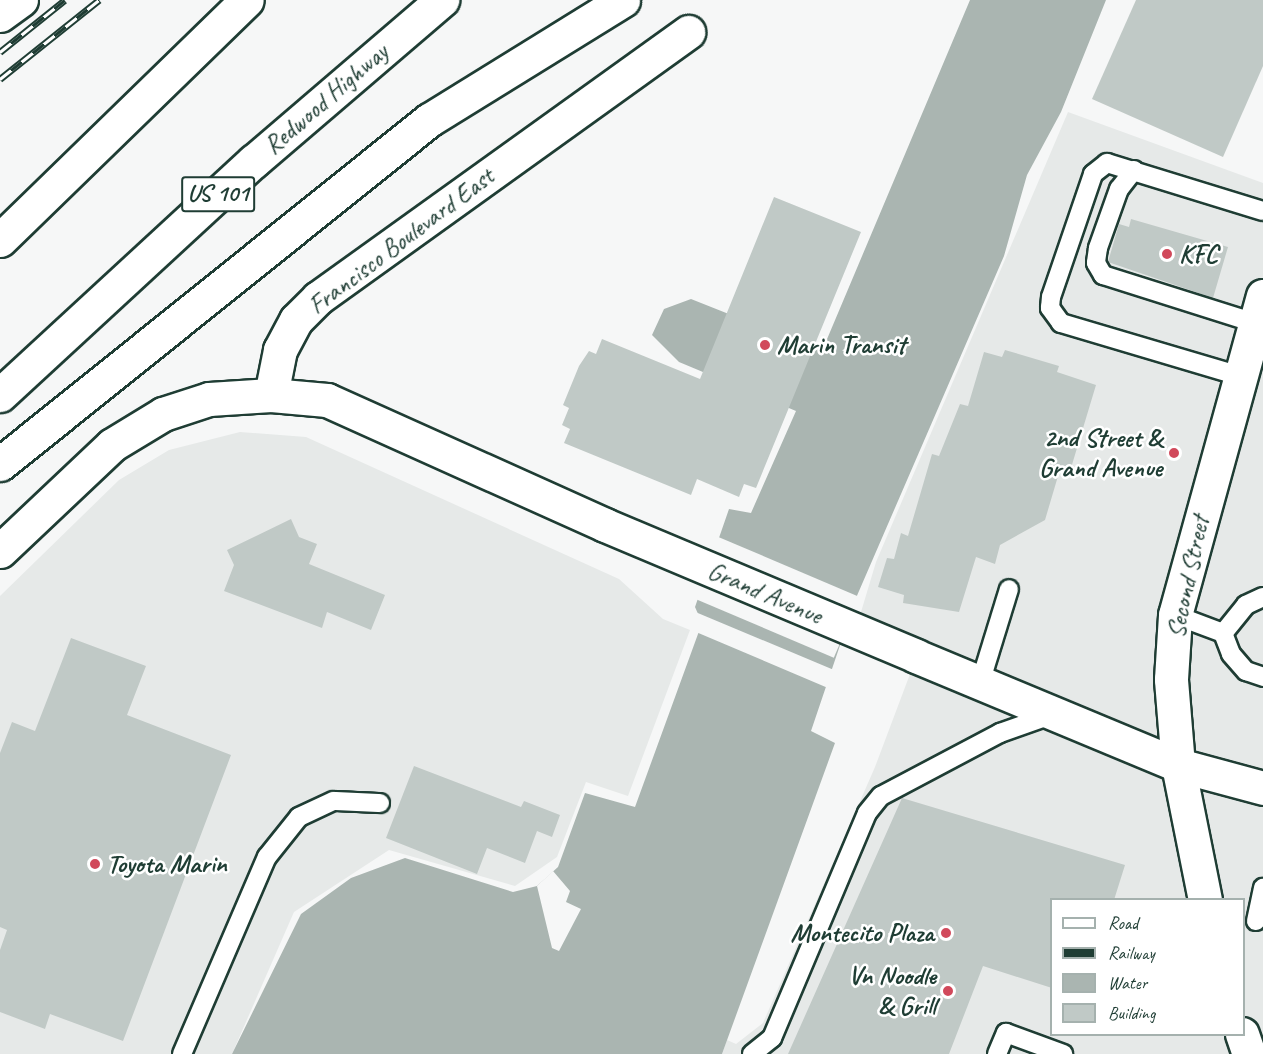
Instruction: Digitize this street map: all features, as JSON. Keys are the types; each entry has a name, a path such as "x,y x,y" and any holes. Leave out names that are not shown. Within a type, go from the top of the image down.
{"main road":[{"path":"0,15 21,0"},
{"path":"0,235 216,0"},
{"path":"0,240 247,0"},
{"name":"Redwood Highway","path":"0,395 254,161 442,0"},
{"path":"0,464 429,120 623,0"},
{"name":"Francisco Boulevard East","path":"271,394 280,350 296,320 318,298 688,32"},
{"name":"Second Street","path":"1205,898 1178,765 1171,679 1174,615 1259,310"},
{"path":"0,551 112,445 163,414 209,399 271,394"},
{"name":"Grand Avenue","path":"271,394 327,400 382,421 605,525 916,656 981,680 1178,765 1263,788"}],"lane":[{"path":"1240,376 1055,317 1051,297 1094,174 1107,163 1263,211"},
{"path":"1134,170 1119,189 1098,248 1096,263 1103,275 1259,310"},
{"path":"981,680 1009,589"},
{"path":"1223,633 1246,605 1263,597"},
{"path":"1174,615 1223,633 1231,654 1246,671 1263,677"},
{"path":"752,1054 772,1038 867,813 881,796 1000,733 1056,713"},
{"path":"182,1054 273,849 299,816 334,801 380,802"},
{"path":"1254,921 1263,888"},
{"path":"997,1054 1006,1034 1063,1054"}],"shaded area":[{"path":"1068,112 1263,183 1263,1054 722,1054 727,1040 736,1044 763,1023 875,767 913,666 858,622 876,562"},
{"path":"240,432 306,437 619,579 663,619 690,630 628,796 586,782 557,857 515,886 389,850 294,912 232,1054 0,1054 0,596 119,480 169,450"}],"water":[{"path":"970,0 1106,0 1061,112 1027,175 1004,256 856,598 811,731 835,743 722,1054 232,1054 301,914 351,878 405,858 513,892 537,886 558,867 585,793 635,807 702,623 695,607 729,509 751,513 796,411 679,362 652,335 664,309 691,299 822,351"}],"pier":[{"path":"716,536 860,597 834,658 690,597"},
{"path":"693,611 834,670 828,688 696,632 699,623"},
{"path":"553,871 570,891 566,902 581,909 559,951 552,948 537,886"}],"building":[{"path":"1136,0 1263,0 1263,66 1223,157 1092,99"},
{"name":"Marin Transit","path":"774,197 861,232 756,488 744,484 739,497 697,479 691,495 564,443 570,429 562,425 569,408 563,405 579,366 589,351 596,354 602,339 700,379"},
{"name":"KFC","path":"1131,219 1228,247 1213,298 1108,262 1119,224 1129,227"},
{"path":"1005,350 1059,366 1057,372 1096,385 1071,468 1061,466 1045,520 1000,545 995,564 976,557 959,612 903,603 904,595 878,587 887,558 894,559 901,533 908,536 932,454 939,456 960,404 968,406 984,352 1002,357"},
{"path":"291,519 299,537 317,544 309,564 385,595 371,630 327,612 322,628 224,591 234,565 227,550"},
{"name":"Toyota Marin","path":"71,638 146,666 127,715 231,755 123,1041 50,1014 45,1029 0,1012 0,950 7,930 0,927 0,753 12,722 35,731"},
{"path":"414,766 521,807 524,801 560,815 552,837 537,831 525,863 487,848 477,874 386,838"},
{"name":"Montecito Plaza","path":"902,798 1125,865 1115,898 1050,898 1050,987 983,966 949,1054 788,1054"}],"railway":[{"path":"0,52 65,0"},
{"path":"0,79 99,0"}],"place":[{"name":"KFC","path":"1167,254"},
{"name":"Marin Transit","path":"765,345"},
{"name":"2nd Street & Grand Avenue","path":"1174,453"},
{"name":"Toyota Marin","path":"95,864"},
{"name":"Montecito Plaza","path":"946,933"},
{"name":"Vn Noodle & Grill","path":"948,991"}]}
